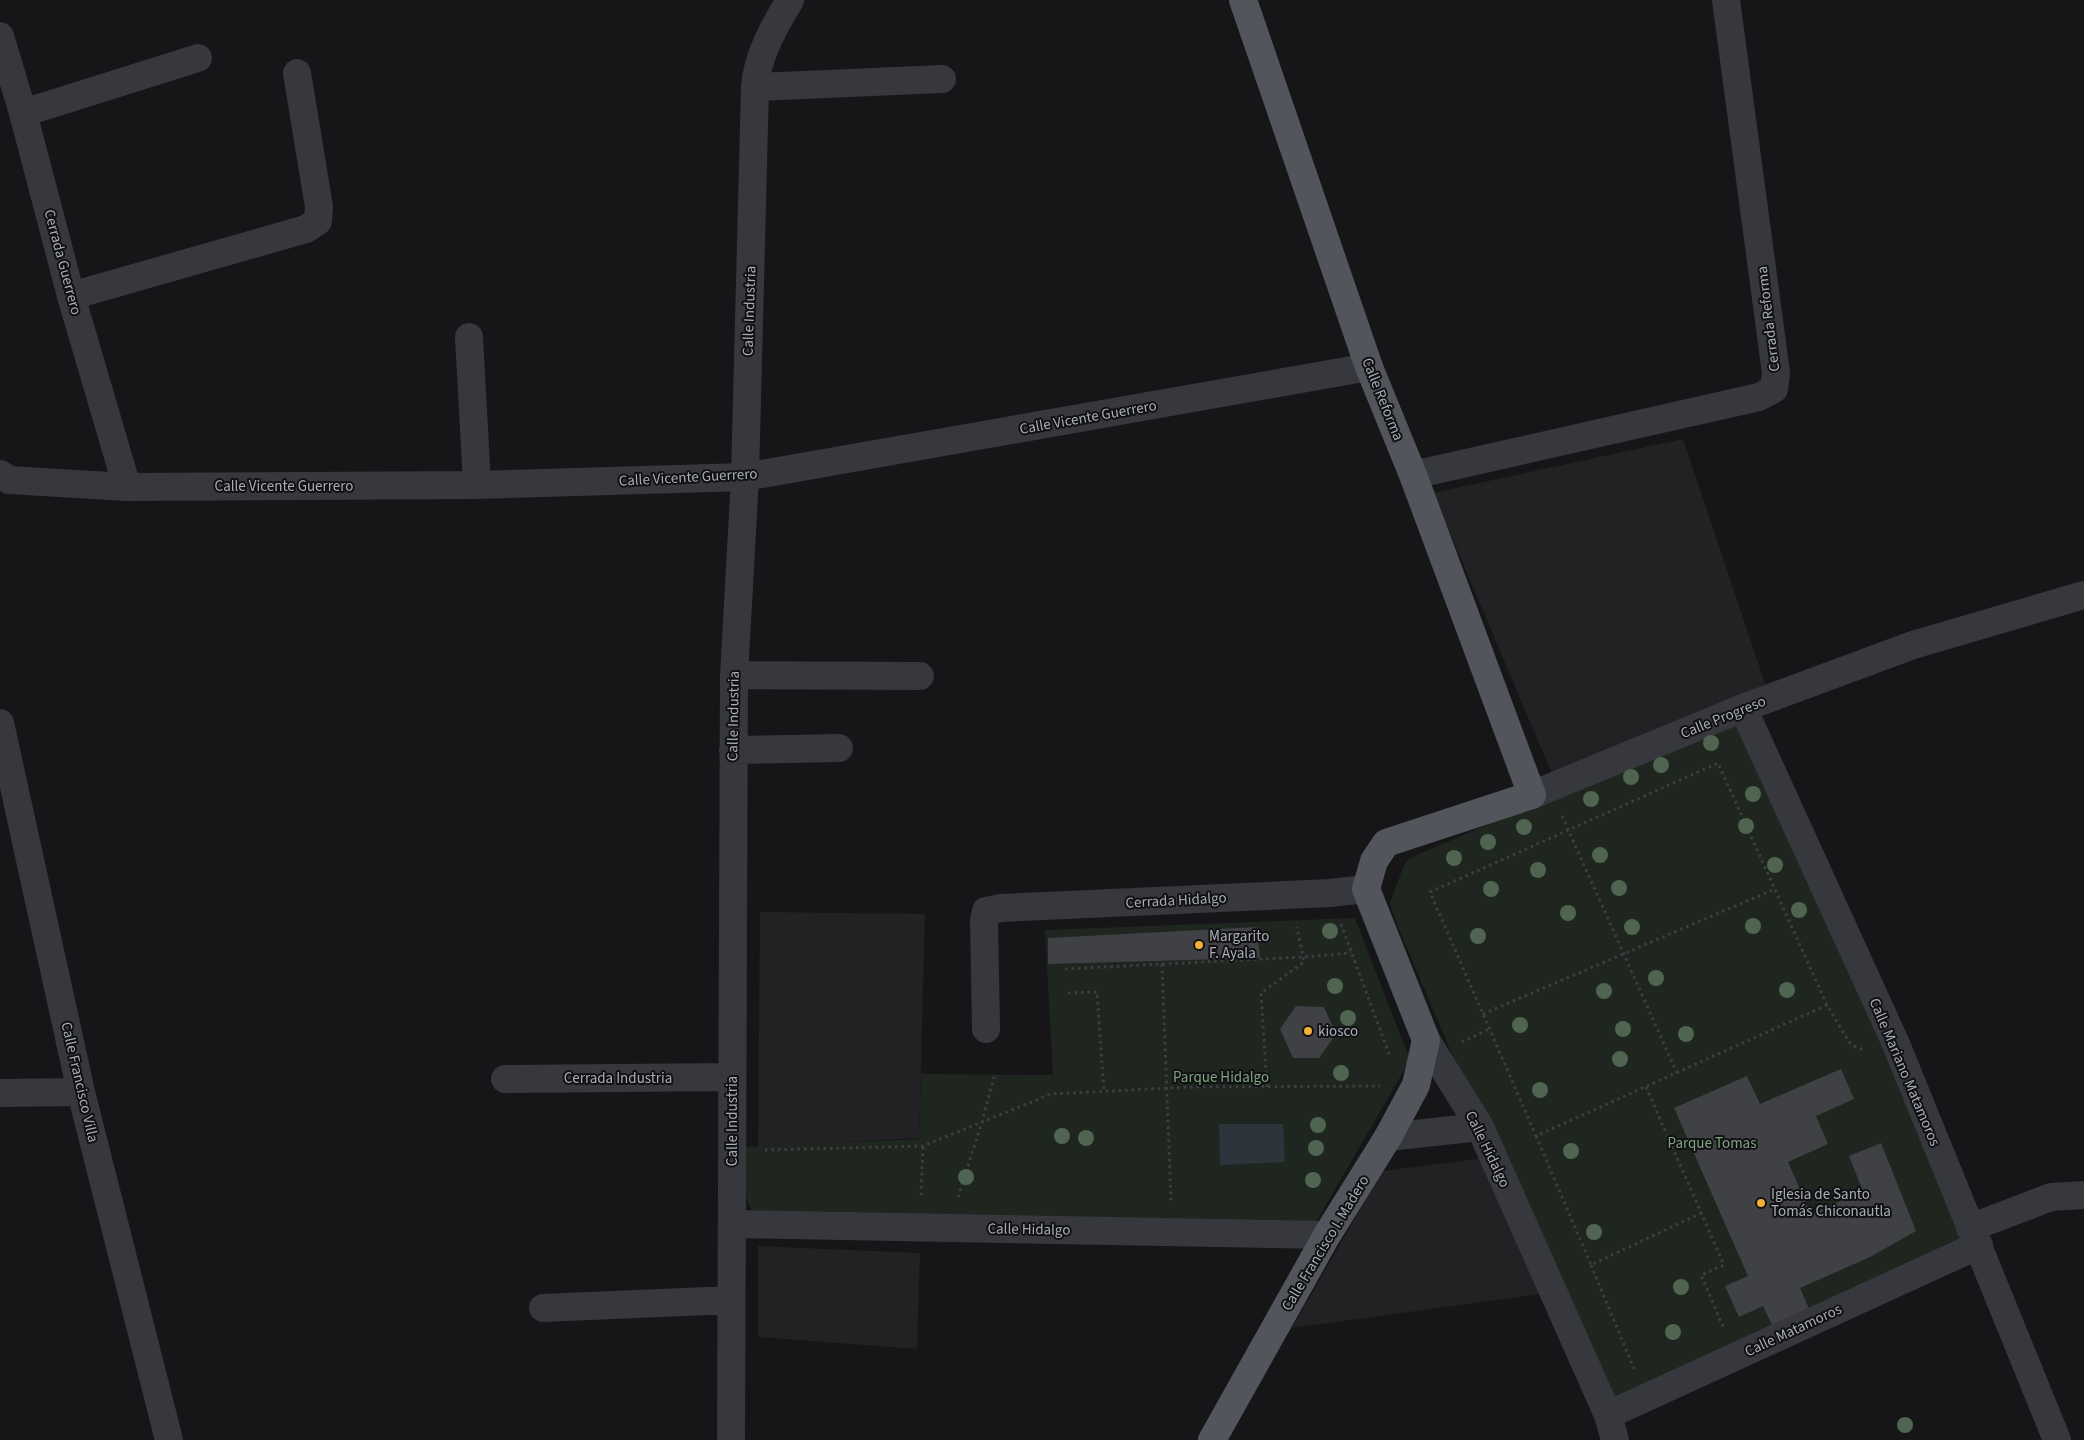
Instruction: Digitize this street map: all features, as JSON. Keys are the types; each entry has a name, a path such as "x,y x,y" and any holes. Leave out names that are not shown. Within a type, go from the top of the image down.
{"main road":[{"name":"Calle Reforma","path":"1243,0 1369,367 1541,792"},
{"name":"Calle Progreso","path":"1366,888 1374,861 1386,843 1541,792"},
{"name":"Calle Hidalgo","path":"1366,888 1426,1040"},
{"name":"Calle Francisco I. Madero","path":"1212,1440 1327,1235 1388,1137 1416,1085 1426,1040"}],"street":[{"name":"Calle Industria","path":"731,1440 734,675 745,477 756,70 776,24 790,0"},
{"name":"Cerrada Reforma","path":"1413,475 1760,397 1774,389 1776,373 1726,0"},
{"name":"Cerrada Guerrero","path":"0,36 23,113 71,296 127,487"},
{"path":"23,113 198,58"},
{"path":"71,296 306,229 318,221 320,207 296,73"},
{"path":"756,87 942,79"},
{"path":"469,337 477,485"},
{"name":"Calle Vicente Guerrero","path":"0,474 9,480 127,487 477,485 745,477 1369,367"},
{"name":"Calle Progreso","path":"1541,792 1743,708 1913,645 2084,594"},
{"path":"734,675 920,676"},
{"name":"Calle Mariano Matamoros","path":"1743,708 1896,1044 2057,1440"},
{"name":"Calle Francisco Villa","path":"0,723 81,1092 169,1440"},
{"path":"733,750 839,748"},
{"name":"Cerrada Hidalgo","path":"986,1029 984,920 986,911 1001,908 1330,892 1366,888"},
{"name":"Calle Hidalgo","path":"1426,1040 1480,1127 1611,1427"},
{"name":"Cerrada Industria","path":"504,1079 732,1078"},
{"path":"0,1093 81,1092"},
{"path":"1388,1137 1480,1127"},
{"name":"Calle Matamoros","path":"1611,1427 2051,1197 2084,1195"},
{"name":"Calle Hidalgo","path":"732,1224 1327,1235"},
{"path":"543,1308 732,1300"}],"path":[{"path":"1536,1136 1827,1005 1718,763 1430,892 1536,1136 1637,1377"},
{"path":"1541,792 1568,830 1677,1073"},
{"path":"1483,1014 1775,889"},
{"path":"1330,892 1390,1058"},
{"path":"1267,1087 1261,993 1304,962 1291,894"},
{"path":"1065,969 1303,958 1351,953"},
{"path":"1162,964 1172,1206"},
{"path":"1068,992 1098,992 1104,1092"},
{"path":"957,1199 982,1122 994,1077"},
{"path":"758,1150 923,1146 1051,1094 1167,1088 1385,1086 1380,1094"},
{"path":"1646,1087 1724,1264 1701,1275 1727,1335"},
{"path":"921,1226 923,1146"},
{"path":"1591,1265 1701,1213"}],"shaded area":[{"path":"1683,439 1768,692 1553,776 1433,493"},
{"path":"760,912 925,914 919,1138 758,1147"},
{"path":"1219,1124 1283,1124 1285,1162 1220,1165"},
{"path":"1486,1158 1540,1294 1292,1328 1382,1171"},
{"path":"758,1246 920,1253 917,1349 758,1337"}],"green space":[{"name":"Parque Tomas","path":"1740,716 1978,1244 1614,1415 1448,1045 1390,903 1404,865 1410,858"},
{"name":"Parque Hidalgo","path":"1355,918 1410,1060 1308,1236 756,1214 747,1200 745,1192 746,1147 919,1139 921,1074 1053,1075 1045,930"}],"building":[{"path":"1257,927 1260,958 1048,964 1048,938"},
{"name":"kiosco","path":"1296,1006 1324,1007 1336,1034 1319,1058 1293,1058 1280,1029"},
{"name":"Iglesia de Santo Tomás Chiconautla","path":"1841,1069 1854,1099 1816,1116 1828,1144 1788,1162 1811,1214 1863,1191 1849,1156 1881,1143 1916,1231 1870,1257 1800,1288 1812,1316 1776,1333 1763,1306 1739,1317 1725,1286 1748,1276 1674,1108 1747,1076 1760,1104"}],"place":[{"name":"Margarito F. Ayala","path":"1199,945"},
{"name":"kiosco","path":"1308,1031"},
{"name":"Iglesia de Santo Tomás Chiconautla","path":"1761,1203"}]}
